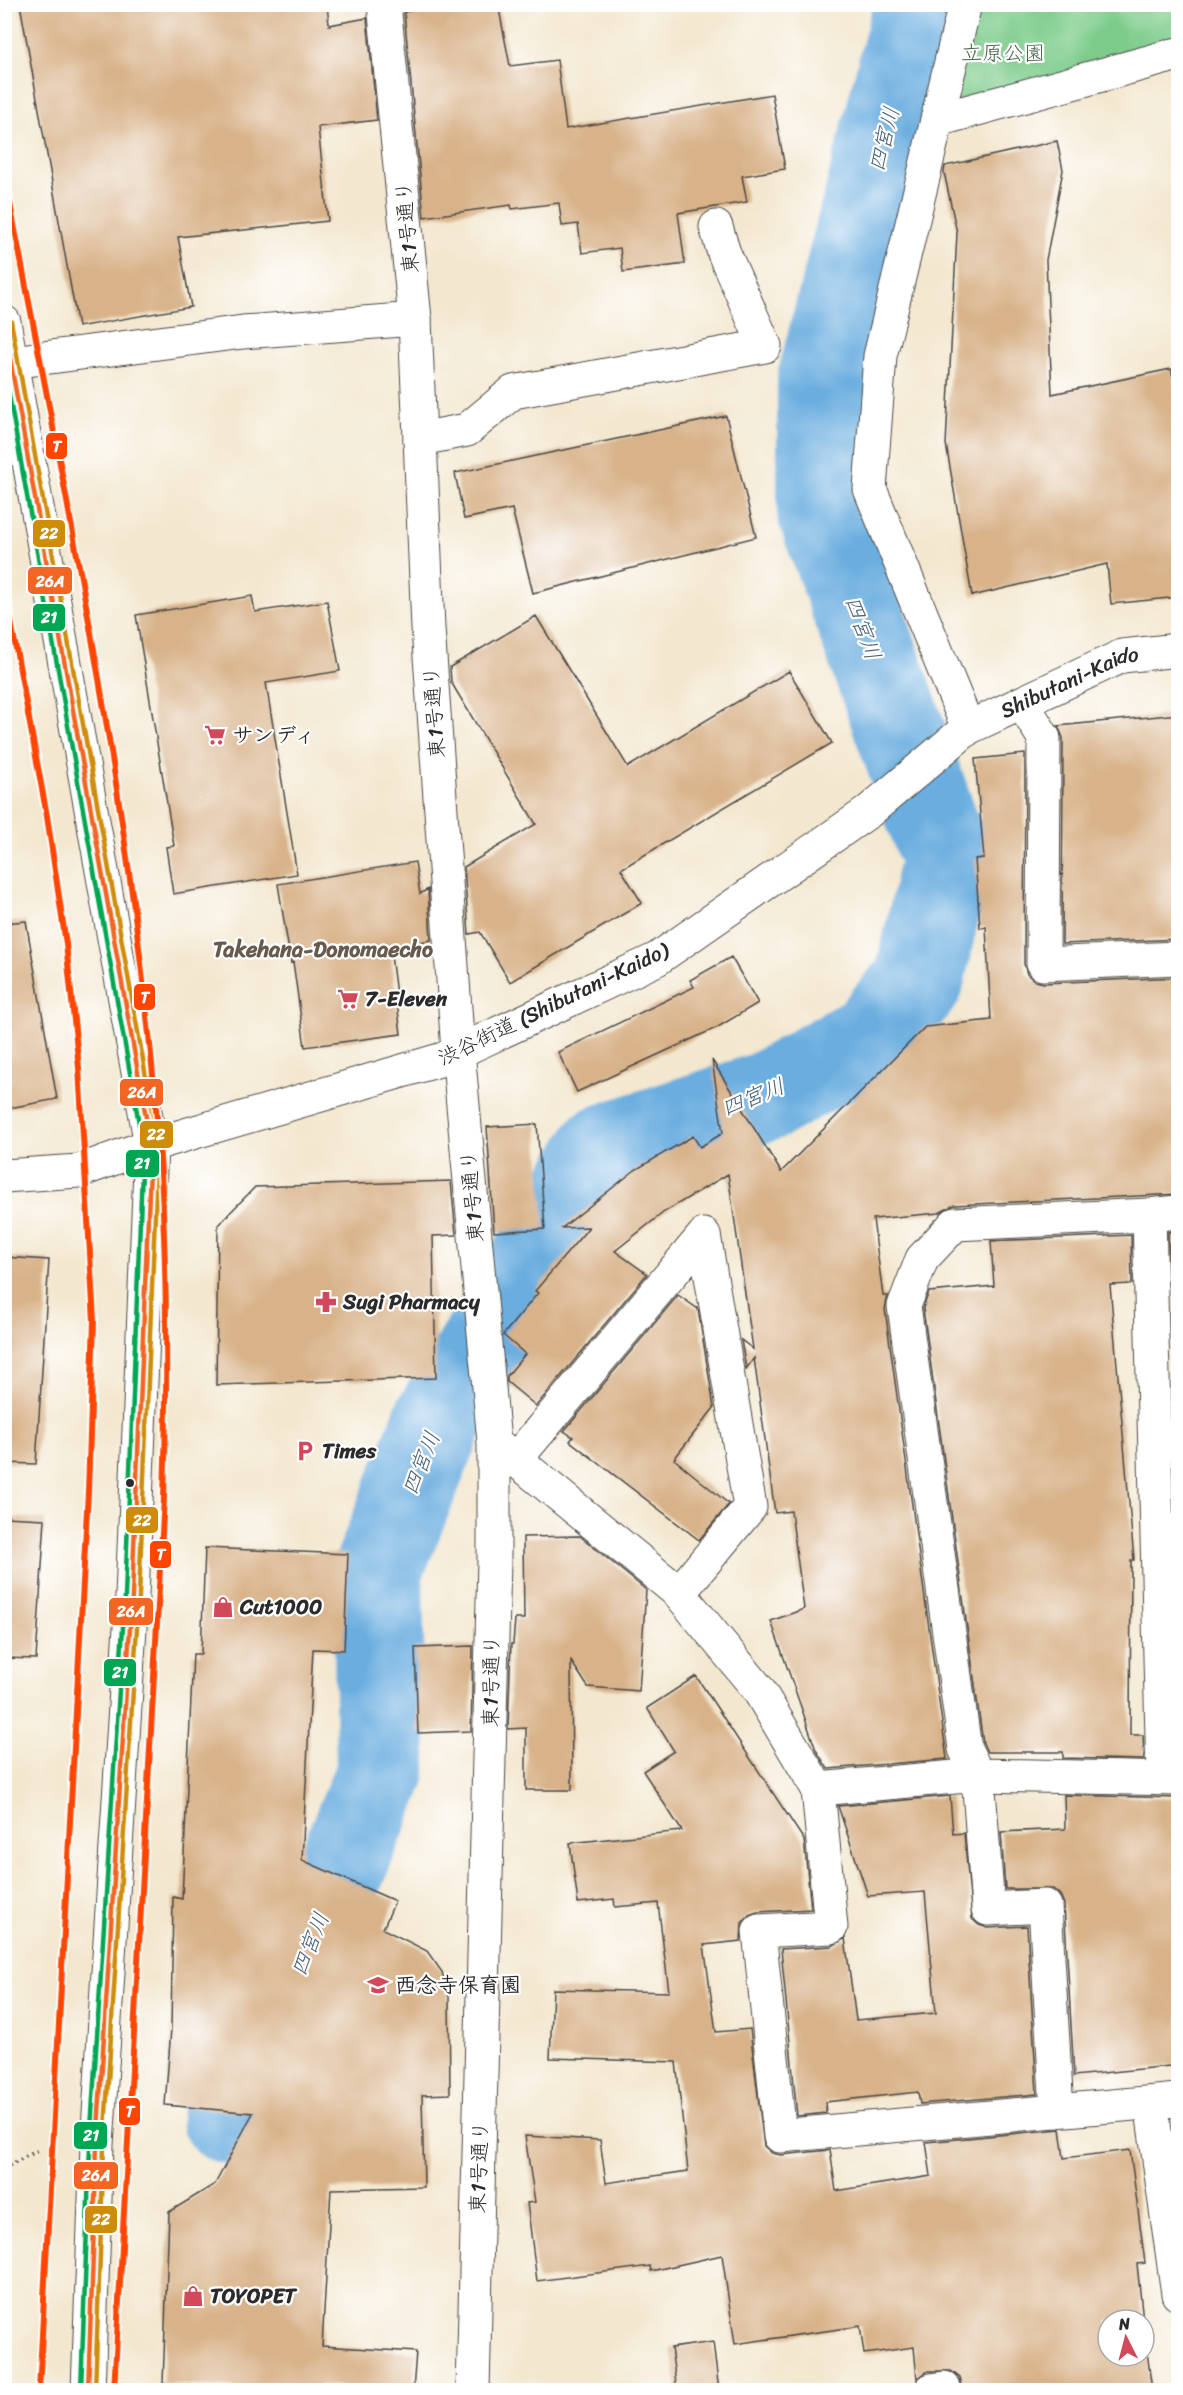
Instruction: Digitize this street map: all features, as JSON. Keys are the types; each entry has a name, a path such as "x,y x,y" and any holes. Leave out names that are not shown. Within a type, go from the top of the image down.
{"street":[{"name":"東1号通り","path":"384,4 415,319 428,628 458,1050 505,1451 494,1572 473,2391"},
{"path":"965,4 880,356 870,489 968,728"},
{"path":"938,120 1179,54"},
{"path":"420,439 468,430 513,392 623,374 765,346 724,253 716,227"},
{"path":"12,362 243,332 415,319"},
{"path":"4,322 151,1145 132,1596 97,2145 88,2391"},
{"name":"Shibutani-Kaido","path":"968,728 1122,656 1179,650"},
{"path":"1022,703 1044,738 1043,964 1179,958"},
{"name":"渋谷街道 (Shibutani-Kaido)","path":"4,1176 79,1171 151,1145 443,1059 657,958 868,812 968,728"},
{"path":"818,1789 978,1775 1171,1779 1164,1214 955,1224 922,1259 904,1306 965,1749 978,1775 988,1909 1045,1906 1057,2111"},
{"path":"679,1593 750,1507 704,1236 505,1451 679,1593 758,1689 818,1789 831,1927 759,1931 780,2136 1165,2102 1179,2294"},
{"path":"931,2391 944,2388 944,2391"}],"path":[{"path":"4,2168 37,2151"}],"green space":[{"name":"立原公園","path":"965,5 1178,5 1178,54 938,120"}],"building":[{"path":"20,4 327,4 329,25 367,18 377,120 318,127 328,221 178,237 191,307 78,327"},
{"path":"444,4 498,4 510,66 557,60 566,129 772,94 785,169 742,176 747,202 678,213 685,264 623,272 620,248 582,253 578,224 562,226 559,203 512,209 511,205 424,217 404,12"},
{"path":"1057,141 1063,170 1046,260 1052,394 1171,369 1179,402 1179,597 1111,604 1107,564 972,596 946,444 957,233 944,172 945,166"},
{"path":"726,416 756,537 533,593 512,509 464,519 455,473"},
{"name":"サンディ","path":"252,596 255,612 327,601 340,671 266,683 297,874 173,894 166,847 174,846 136,615"},
{"path":"536,616 628,767 789,671 832,743 621,869 642,903 510,982 480,932 469,934 464,867 536,824 451,682 450,667"},
{"path":"1179,714 1179,939 1062,944 1063,738 1058,726"},
{"path":"1025,754 1024,964 1027,974 1035,981 1044,983 1179,977 1179,1194 954,1205 939,1213 873,1219 883,1296 888,1296 885,1309 947,1759 828,1769 816,1750 771,1621 804,1609 791,1511 775,1513 754,1358 746,1369 741,1340 753,1349 728,1174 664,1212 615,1251 647,1274 536,1406 507,1382 507,1376 525,1354 503,1335 538,1293 535,1291 589,1227 562,1228 635,1170 693,1136 700,1147 723,1133 712,1060 781,1172 925,1027 991,1020 986,927 980,928 975,859 984,858 975,759"},
{"path":"415,862 420,894 428,889 431,940 390,947 401,1034 305,1047 293,962 291,963 278,884"},
{"path":"26,921 57,1099 4,1109 4,923"},
{"path":"731,957 758,1003 718,1027 577,1092 558,1052 694,987 690,980"},
{"path":"537,1124 545,1229 494,1232 487,1127"},
{"name":"Sugi Pharmacy","path":"451,1181 456,1235 433,1236 436,1378 216,1385 218,1225 255,1187"},
{"path":"1179,1231 1179,1281 1169,1282 1168,1232"},
{"path":"1131,1235 1132,1284 1110,1285 1134,1560 1131,1560 1130,1735 1143,1735 1144,1760 1063,1758 1063,1752 987,1752 983,1743 923,1308 929,1292 994,1286 991,1241"},
{"path":"4,1257 49,1260 36,1464 4,1463"},
{"path":"678,1295 698,1309 714,1408 674,1459 729,1504 699,1540 570,1441 573,1437 564,1431"},
{"path":"4,1517 45,1519 36,1659 4,1658"},
{"path":"580,1536 646,1590 639,1691 588,1687 571,1661 572,1790 526,1790 526,1728 508,1729 511,1644 513,1644 515,1619 524,1619 523,1537"},
{"path":"205,1548 348,1554 344,1650 313,1649 302,1860 395,1901 383,1929 427,1951 442,1972 449,1997 450,2094 422,2095 424,2187 331,2189 322,2346 416,2352 413,2391 320,2385 320,2391 290,2391 163,2384 169,2212 215,2184 253,2113 165,2105 171,2029 173,1897 182,1899 193,1654 201,1654"},
{"path":"473,1646 471,1731 418,1733 415,1648"},
{"path":"696,1676 804,1840 811,1909 757,1912 749,1915 742,1923 741,1941 704,1945 716,2032 750,2029 764,2146 772,2153 781,2155 830,2150 836,2191 931,2176 926,2142 1060,2129 1064,2158 1130,2150 1145,2263 1137,2264 1142,2308 1096,2308 1096,2368 1149,2368 1152,2391 963,2391 960,2378 951,2371 928,2371 917,2379 914,2347 864,2354 860,2326 735,2344 722,2255 651,2271 650,2266 537,2281 527,2203 535,2202 525,2136 600,2140 606,2183 688,2171 676,2062 550,2058 553,1989 669,1992 658,1903 615,1907 614,1899 578,1903 570,1843 682,1831 643,1771 674,1751 647,1708"},
{"path":"1064,1795 1179,1798 1179,2065 1074,2076 1064,1904 1060,1895 1053,1889 1005,1889 1001,1832 1065,1829"},
{"path":"950,1796 953,1834 964,1833 972,1919 988,1928 1027,1926 1037,2094 920,2104 918,2092 825,2102 826,2113 797,2116 781,1949 832,1946 845,1938 856,2020 936,2013 925,1892 868,1896 838,1806"},
{"path":"713,2342 719,2391 677,2391 671,2348"}],"waterway":[{"name":"四宮川","path":"226,2118 271,2038 381,1771 378,1570 439,1419 604,1149 767,1096 871,1037 919,981 946,859 822,512 822,380 919,4"}],"transit line":[{"name":"T","path":"4,172 71,521 112,755 144,990 163,1206 166,1352 164,1498 114,2390"},
{"name":"22","path":"11,321 158,1144 139,1596 104,2145 95,2390"},
{"name":"26A","path":"4,325 151,1145 132,1596 97,2145 88,2390"},
{"name":"21","path":"4,367 143,1146 125,1596 90,2145 81,2390"},
{"name":"T","path":"4,584 47,816 66,944 79,1068 94,1321 88,1491 39,2390"}],"place":[{"name":"サンディ","path":"215,735"},
{"name":"7-Eleven","path":"348,999"},
{"name":"Sugi Pharmacy","path":"326,1302"},
{"name":"Times","path":"305,1451"},
{"name":"Cut1000","path":"223,1607"},
{"name":"西念寺保育園","path":"378,1985"},
{"name":"TOYOPET","path":"193,2296"}],"district":[{"name":"Takehana-Donomaecho","path":"323,949"}]}
